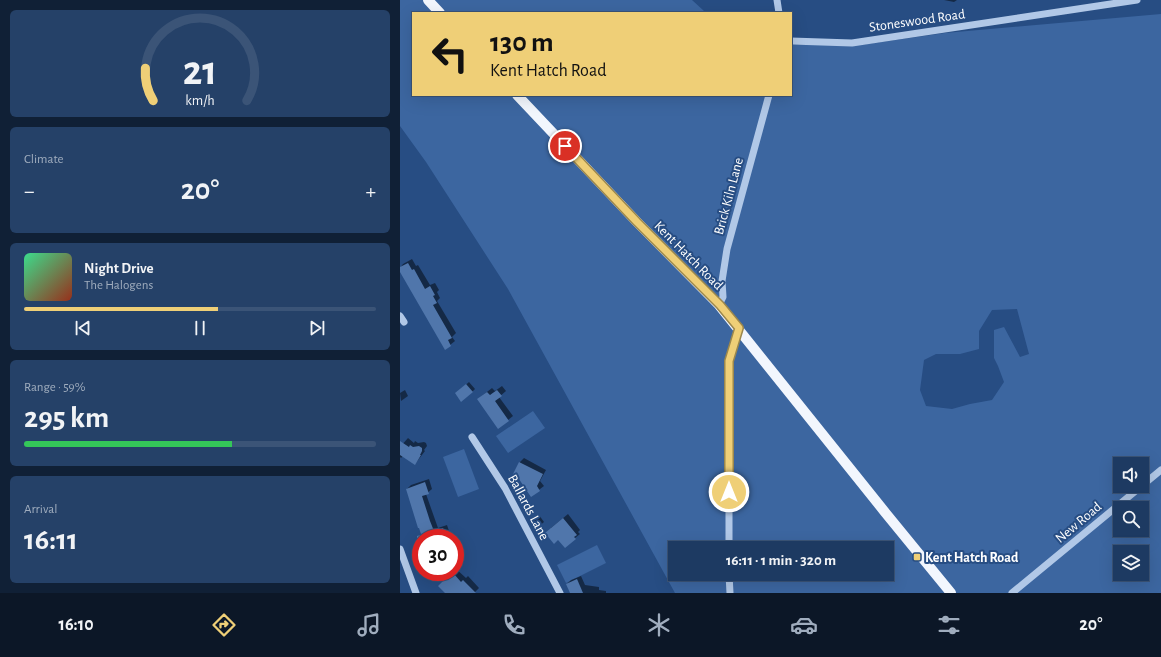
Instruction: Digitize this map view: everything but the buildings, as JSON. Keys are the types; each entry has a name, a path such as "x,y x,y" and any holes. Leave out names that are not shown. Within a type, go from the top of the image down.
{"main road":[{"path":"428,0 439,12"},
{"name":"Kent Hatch Road","path":"518,96 637,222 720,305 951,593"}],"street":[{"path":"777,0 779,12"},
{"path":"1082,8 1085,0"},
{"name":"Stoneswood Road","path":"793,41 852,43 1137,0"},
{"name":"Brick Kiln Lane","path":"720,305 723,297 722,281 728,249 770,96"},
{"path":"729,541 729,361 739,328"},
{"name":"Ballards Lane","path":"472,437 505,488 560,593"},
{"name":"New Road","path":"1012,593 1161,470"},
{"path":"400,549 416,593"},
{"path":"729,581 730,593"}],"shaded area":[{"path":"400,0 692,0 704,11 734,12 412,12 412,96 792,96 792,45 860,45 945,33 1161,14 1161,593 675,593 668,581 894,581 894,541 668,541 668,580 508,289 426,162 400,126","holes":["1017,309 1029,354 1020,357 1004,327 994,330 994,358 1004,382 992,400 952,409 926,406 920,390 924,360 936,354 960,354 979,349 979,331 992,310"]},
{"path":"533,411 545,428 508,453 496,436"},
{"path":"464,449 479,489 458,497 443,457"},
{"path":"597,545 606,563 566,583 557,565"}],"place":[{"name":"Kent Hatch Road","path":"917,557"}],"route":[{"path":"565,146 637,222 720,305 739,328 729,361 729,492"}]}
